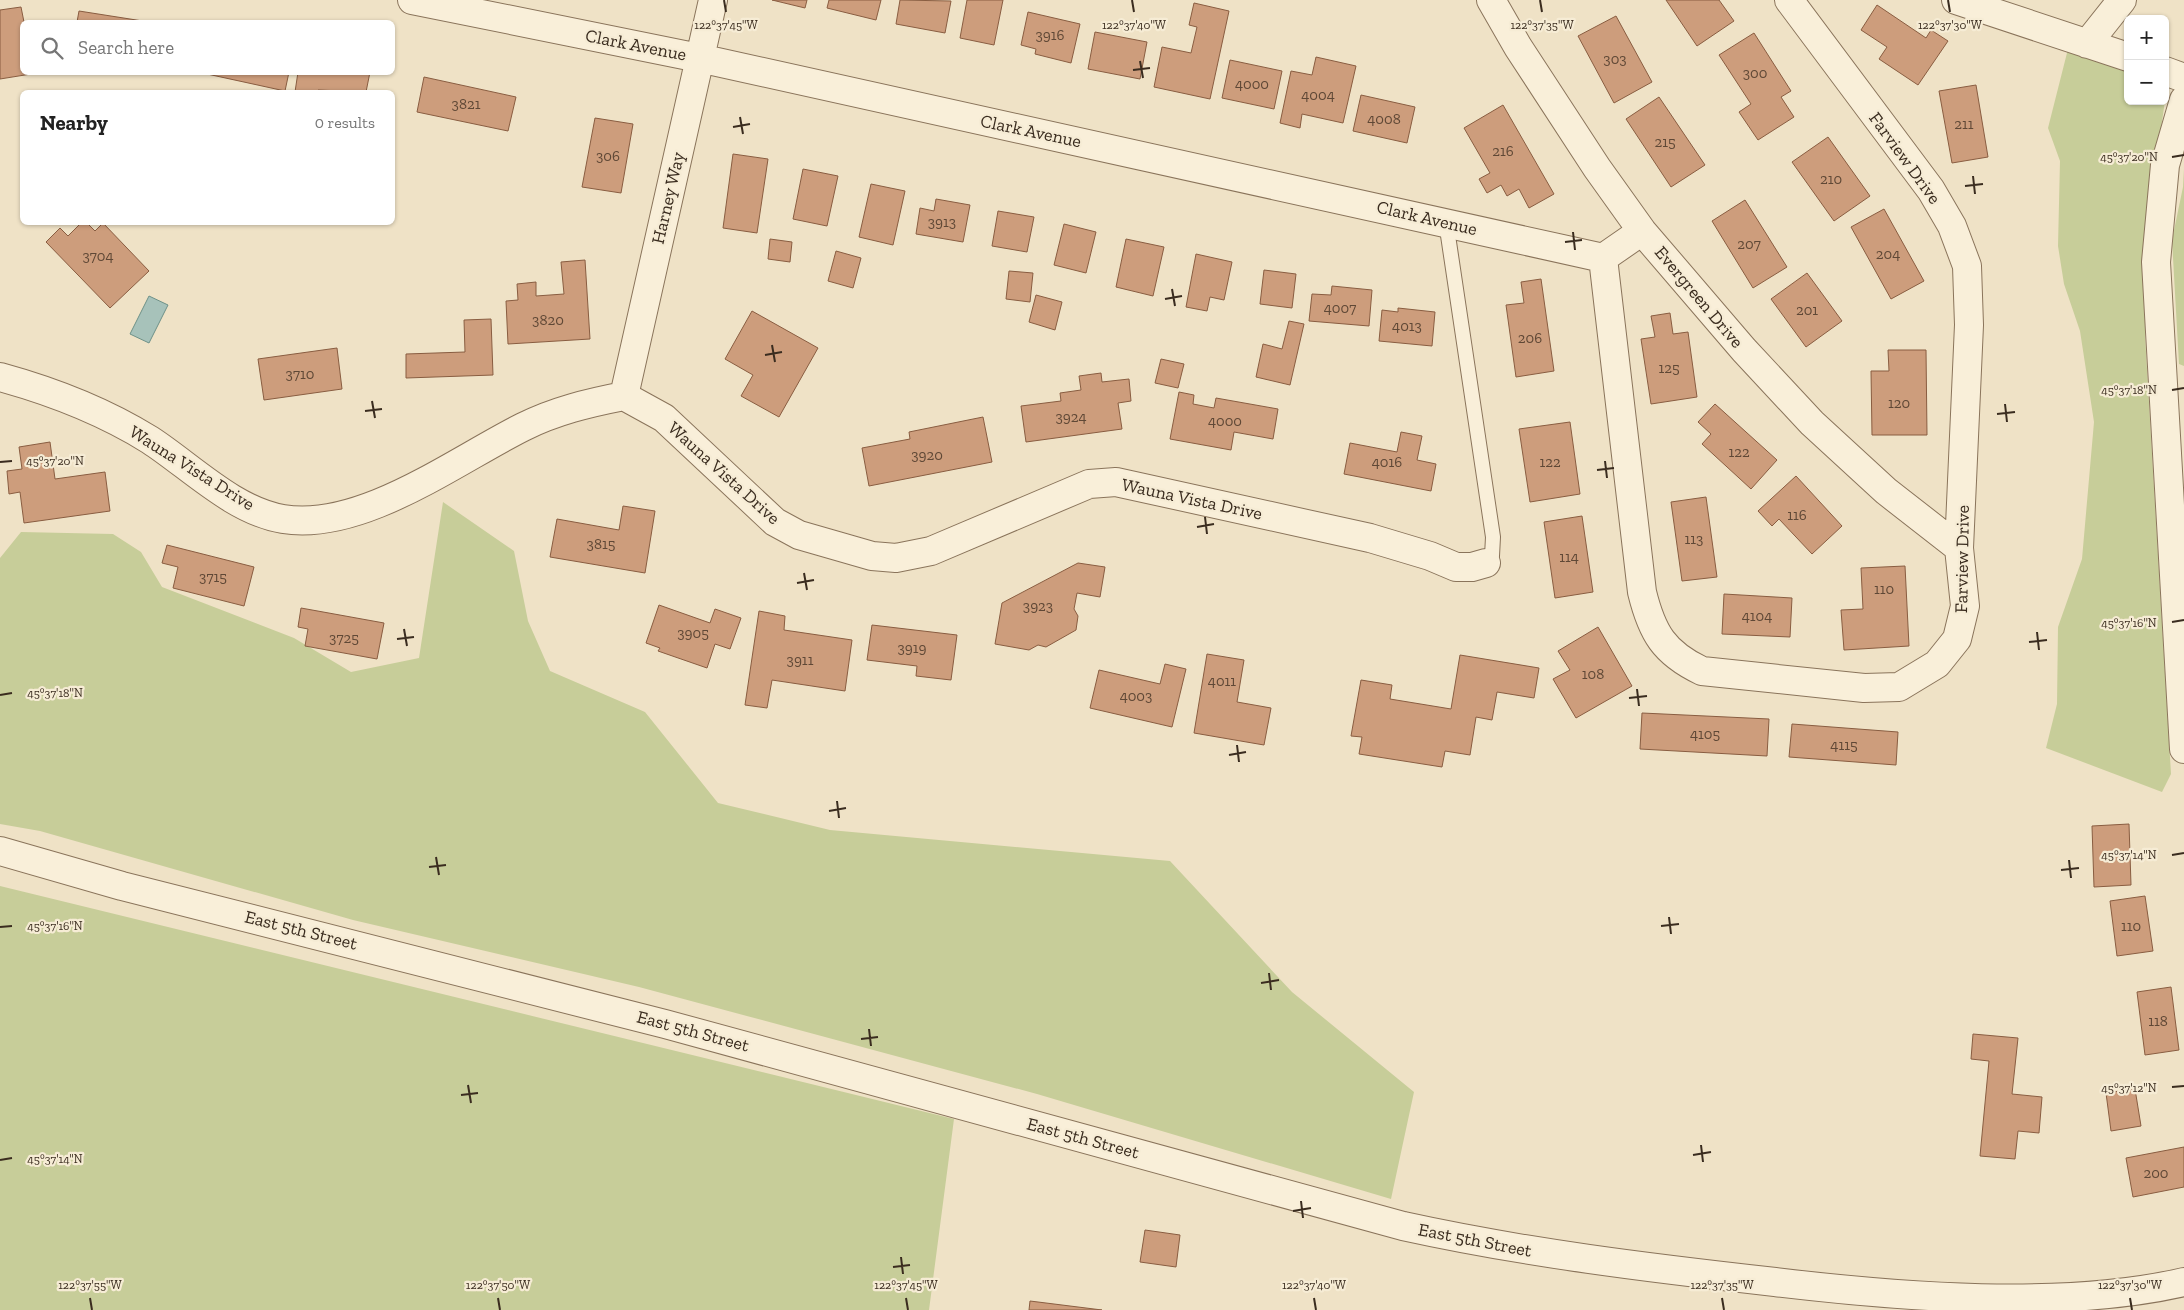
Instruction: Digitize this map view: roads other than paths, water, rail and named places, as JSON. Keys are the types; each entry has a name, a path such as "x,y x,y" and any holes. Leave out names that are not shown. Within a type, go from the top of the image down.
{"street":[{"name":"Clark Avenue","path":"412,0 700,58 1603,258"},
{"name":"Harney Way","path":"624,396 713,0"},
{"name":"Evergreen Drive","path":"1492,0 1528,64 1597,168 1642,231 1744,350 1812,423 1886,491 1959,548"},
{"name":"Farview Drive","path":"1603,258 1642,592 1648,617 1662,642 1681,661 1702,672 1864,688 1899,687 1937,664 1957,639 1965,606 1959,548 1969,326 1967,266 1952,226 1931,190 1789,0"},
{"path":"1956,0 2124,56"},
{"path":"2087,44 2122,0"},
{"path":"2169,72 2184,78"},
{"path":"2184,100 2165,165 2156,262 2184,749"},
{"path":"1603,258 1642,231"},
{"name":"Wauna Vista Drive","path":"0,377 31,385 114,420 150,440 219,489 249,507 282,519 316,520 348,515 381,503 524,426 575,406 624,396 664,418 774,522 799,535 872,556 896,558 931,551 1089,484 1116,482 1370,538 1430,556 1456,567 1472,567 1486,563"},
{"name":"East 5th Street","path":"0,851 122,886 665,1024 1403,1226 1466,1240 1599,1262 1864,1293 1960,1302 2051,1305 2114,1301 2155,1293 2184,1282"}],"lane":[{"path":"1446,222 1493,537 1492,556 1486,563"}],"water":[{"path":"149,296 168,305 149,343 130,334"}]}
